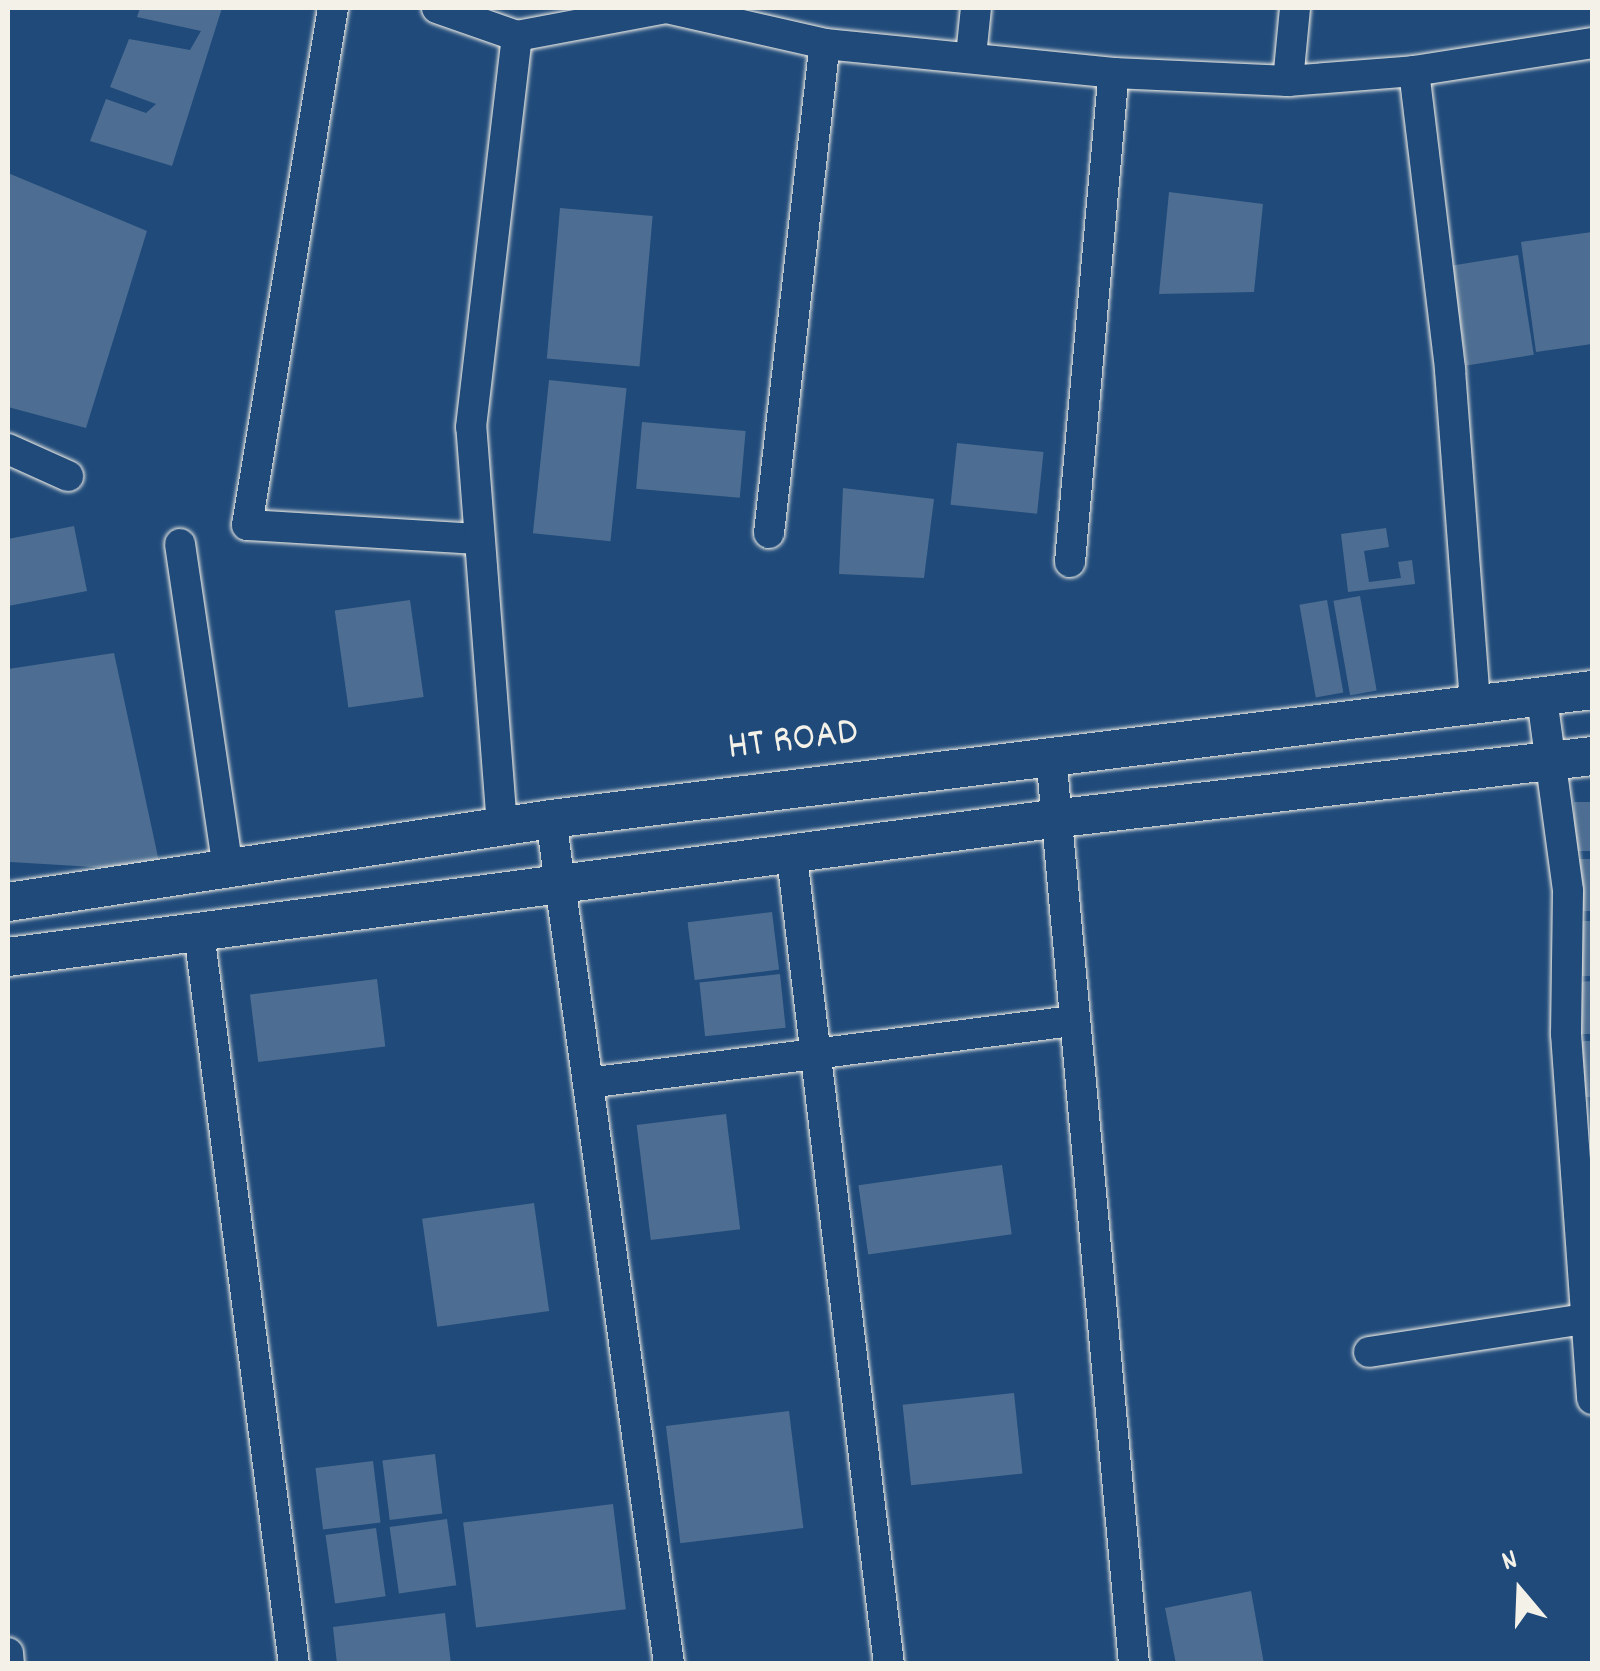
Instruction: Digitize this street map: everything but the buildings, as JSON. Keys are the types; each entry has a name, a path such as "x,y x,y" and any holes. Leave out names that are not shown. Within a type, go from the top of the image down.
{"street":[{"path":"333,8 247,525 480,539"},
{"path":"437,8 517,36 667,8 825,44 1114,73 1288,81 1414,71 1592,43"},
{"path":"972,56 976,8"},
{"path":"1288,81 1295,8"},
{"path":"502,826 471,427 517,36"},
{"path":"769,533 825,44"},
{"path":"1414,71 1450,370 1476,706"},
{"path":"1070,562 1114,73"},
{"path":"8,449 68,476"},
{"path":"180,544 228,868"},
{"name":"HT ROAD","path":"8,902 552,819 1592,690"},
{"path":"1542,698 1568,891 1566,1034 1592,1399"},
{"path":"1050,755 1052,819 1134,1664"},
{"path":"8,957 792,857 1052,819 1592,756"},
{"path":"552,819 669,1664"},
{"path":"792,857 889,1664"},
{"path":"200,933 294,1664"},
{"path":"588,1083 1073,1021"},
{"path":"1369,1352 1589,1318"},
{"path":"8,1652 9,1664"}]}
